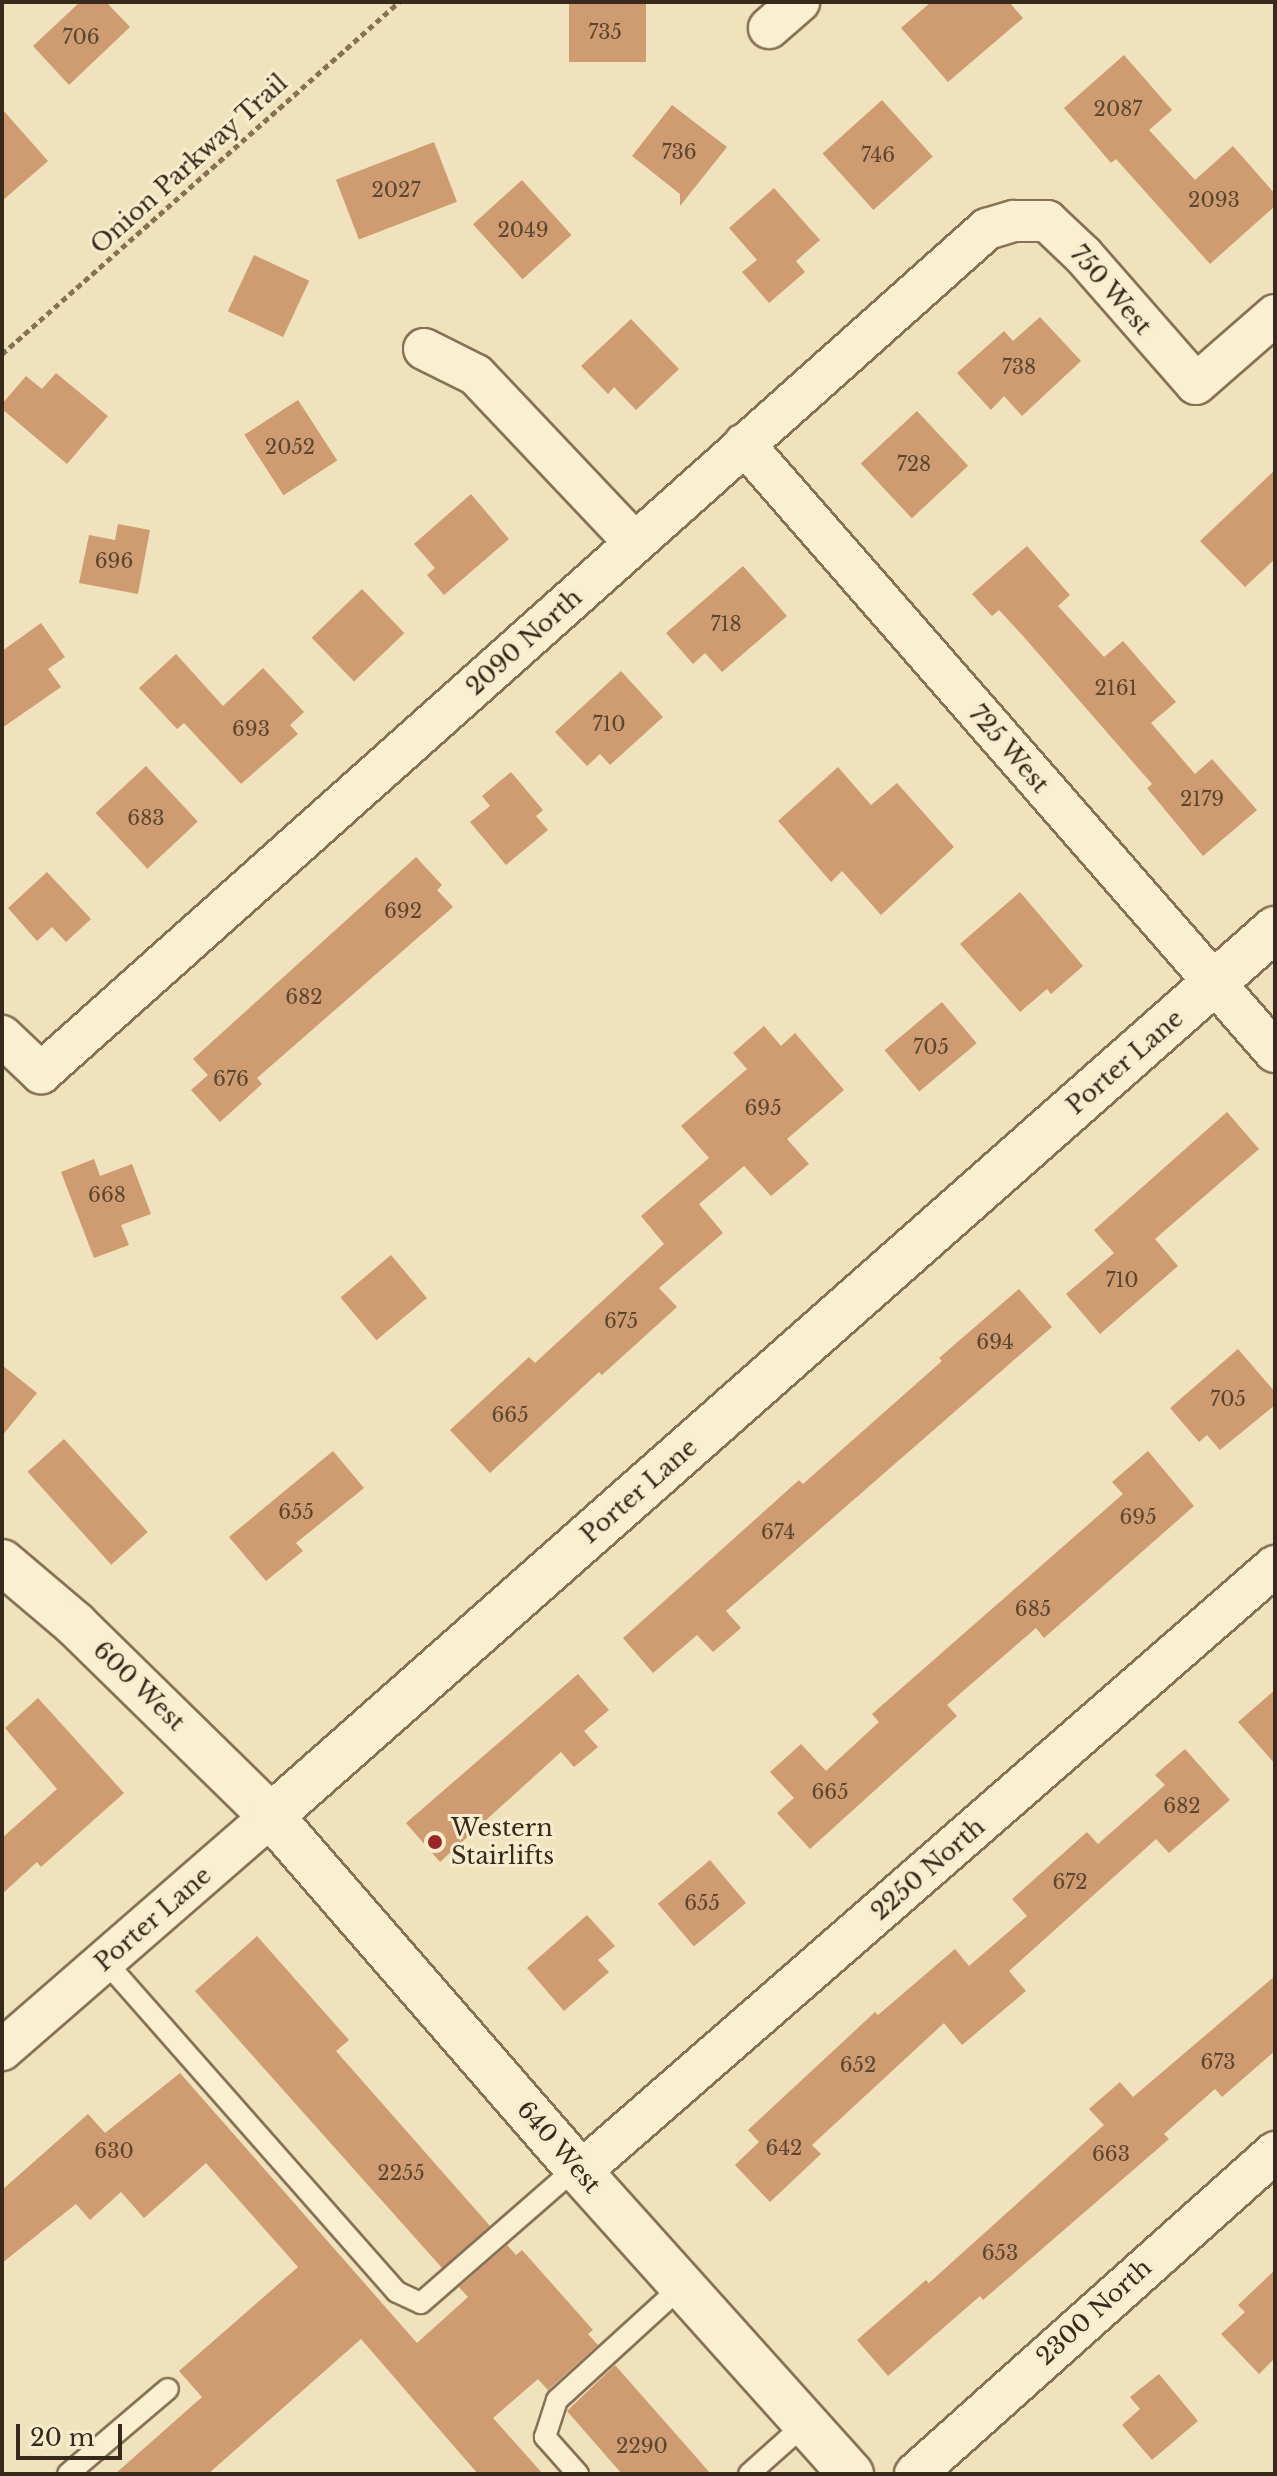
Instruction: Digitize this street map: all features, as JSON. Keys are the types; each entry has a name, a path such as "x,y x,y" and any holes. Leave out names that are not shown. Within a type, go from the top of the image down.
{"street":[{"path":"769,28 799,2"},
{"name":"750 West","path":"1014,221 1047,221 1083,255 1196,384 1275,315"},
{"name":"2090 North","path":"2,1036 41,1073 294,851 634,542 987,229 1014,221"},
{"path":"424,349 476,375 634,542"},
{"name":"725 West","path":"744,444 1275,1052"},
{"name":"Porter Lane","path":"2,2050 1275,929"},
{"name":"600 West","path":"2,1562 75,1624 271,1816"},
{"name":"2250 North","path":"578,2170 1275,1566"},
{"name":"640 West","path":"271,1816 578,2170 851,2474"},
{"name":"2300 North","path":"915,2474 1275,2152"}],"lane":[{"path":"105,1961 397,2292 421,2303 578,2170"},
{"path":"578,2474 545,2437 557,2400 682,2286"},
{"path":"68,2474 168,2389"},
{"path":"749,2474 806,2423"}],"path":[{"name":"Onion Parkway Trail","path":"2,354 399,2"}],"building":[{"path":"80,2 106,2 130,27 69,85 33,46"},
{"path":"569,2 646,2 646,62 569,62"},
{"path":"931,2 1009,2 1023,18 948,82 901,28"},
{"path":"1124,55 1172,110 1149,130 1195,180 1233,146 1275,194 1275,206 1210,264 1116,159 1111,163 1064,108"},
{"path":"882,100 933,156 873,210 823,154"},
{"path":"672,105 727,147 680,206 680,194 632,156"},
{"path":"2,109 48,161 2,201"},
{"path":"434,142 457,202 359,239 336,180"},
{"path":"522,180 572,235 522,279 473,224"},
{"path":"774,188 820,240 796,261 805,272 769,303 742,272 757,260 729,228"},
{"path":"254,255 309,281 283,337 228,311"},
{"path":"1040,317 1081,361 1022,416 1004,396 991,410 957,373 1004,331 1013,341"},
{"path":"631,319 679,369 636,410 614,387 608,394 581,366"},
{"path":"56,373 108,416 67,464 2,409 2,404 26,376 42,389"},
{"path":"298,400 337,460 284,495 244,435"},
{"path":"917,411 968,466 912,518 861,464"},
{"path":"1275,470 1275,559 1245,587 1200,541"},
{"path":"471,494 509,539 444,595 427,575 435,568 414,544"},
{"path":"118,524 150,530 138,594 79,583 89,535 115,540"},
{"path":"1027,546 1070,595 1058,606 1104,657 1123,641 1176,702 1151,723 1195,774 1212,759 1257,810 1203,856 1147,788 1152,784 1023,636 999,610 992,616 972,594"},
{"path":"743,566 787,616 722,672 705,653 693,664 666,633"},
{"path":"362,589 404,633 354,682 312,638"},
{"path":"41,623 65,657 48,669 61,687 2,728 2,651"},
{"path":"176,654 223,706 263,668 304,712 290,725 298,734 241,784 184,723 177,729 139,688"},
{"path":"621,671 663,717 610,765 600,754 587,766 555,732"},
{"path":"146,766 198,822 147,869 96,813"},
{"path":"838,767 871,805 897,783 954,847 881,915 842,871 831,882 778,821"},
{"path":"511,772 543,810 536,816 548,830 506,865 470,822 490,806 482,796"},
{"path":"416,857 442,885 437,890 453,907 257,1078 262,1084 220,1122 191,1090 208,1075 193,1059"},
{"path":"47,872 91,919 66,942 52,927 37,941 8,908"},
{"path":"1020,892 1083,966 1051,994 1047,989 1020,1012 960,944"},
{"path":"942,1002 977,1043 919,1092 885,1050"},
{"path":"764,1026 781,1046 795,1033 844,1090 787,1139 809,1164 771,1196 744,1166 699,1204 723,1233 659,1288 677,1307 602,1375 599,1372 490,1473 450,1430 529,1357 535,1363 664,1244 641,1216 709,1158 681,1126 747,1069 733,1053"},
{"path":"1227,1112 1259,1149 1155,1239 1178,1266 1100,1334 1066,1294 1114,1253 1094,1230"},
{"path":"94,1159 100,1176 132,1164 151,1214 121,1225 129,1245 94,1258 61,1172"},
{"path":"391,1255 427,1298 376,1340 340,1297"},
{"path":"1019,1289 1052,1327 726,1611 741,1628 713,1652 697,1635 653,1673 623,1638 799,1480 803,1484"},
{"path":"1238,1349 1275,1392 1275,1405 1220,1450 1207,1435 1199,1442 1170,1408"},
{"path":"2,1365 37,1393 2,1436"},
{"path":"64,1439 148,1532 111,1565 28,1472"},
{"path":"333,1451 364,1488 296,1543 303,1551 266,1581 229,1537"},
{"path":"1148,1451 1194,1506 1044,1638 1036,1628 947,1705 957,1716 810,1849 777,1813 794,1798 770,1772 801,1744 826,1771 879,1722 872,1714 1123,1494 1112,1482"},
{"path":"578,1674 609,1710 584,1731 598,1747 574,1767 561,1752 440,1862 406,1823"},
{"path":"1275,1690 1275,1764 1238,1722"},
{"path":"38,1698 124,1793 41,1867 37,1862 2,1894 2,1838 57,1789 5,1728"},
{"path":"1185,1749 1230,1800 1169,1853 1156,1839 1009,1971 1026,1991 962,2045 944,2023 812,2145 821,2154 770,2202 735,2165 759,2142 748,2130 875,2012 878,2015 955,1949 969,1966 1027,1916 1012,1899 1087,1832 1098,1844 1165,1785 1155,1775"},
{"path":"710,1860 746,1903 694,1947 658,1904"},
{"path":"587,1915 615,1946 598,1960 609,1972 564,2011 527,1968"},
{"path":"257,1936 349,2040 336,2051 490,2226 442,2268 195,1991"},
{"path":"1275,1976 1275,2051 1222,2097 1215,2089 1164,2134 1169,2139 983,2300 980,2296 888,2376 857,2340 926,2280 929,2283 1104,2125 1089,2109 1120,2082 1133,2097"},
{"path":"180,2073 417,2343 468,2297 459,2287 507,2245 516,2255 522,2250 593,2330 588,2334 598,2345 548,2390 538,2379 493,2418 543,2474 478,2474 361,2339 208,2474 115,2474 202,2397 179,2371 298,2267 206,2163 144,2218 121,2192 90,2220 76,2204 2,2263 2,2190 88,2114 105,2133"},
{"path":"1275,2270 1275,2358 1259,2374 1221,2334 1245,2312 1238,2305"},
{"path":"615,2365 711,2474 622,2474 567,2411"},
{"path":"1159,2374 1198,2421 1152,2460 1122,2425 1140,2409 1130,2397"}],"place":[{"name":"Western Stairlifts","path":"435,1842"}]}
